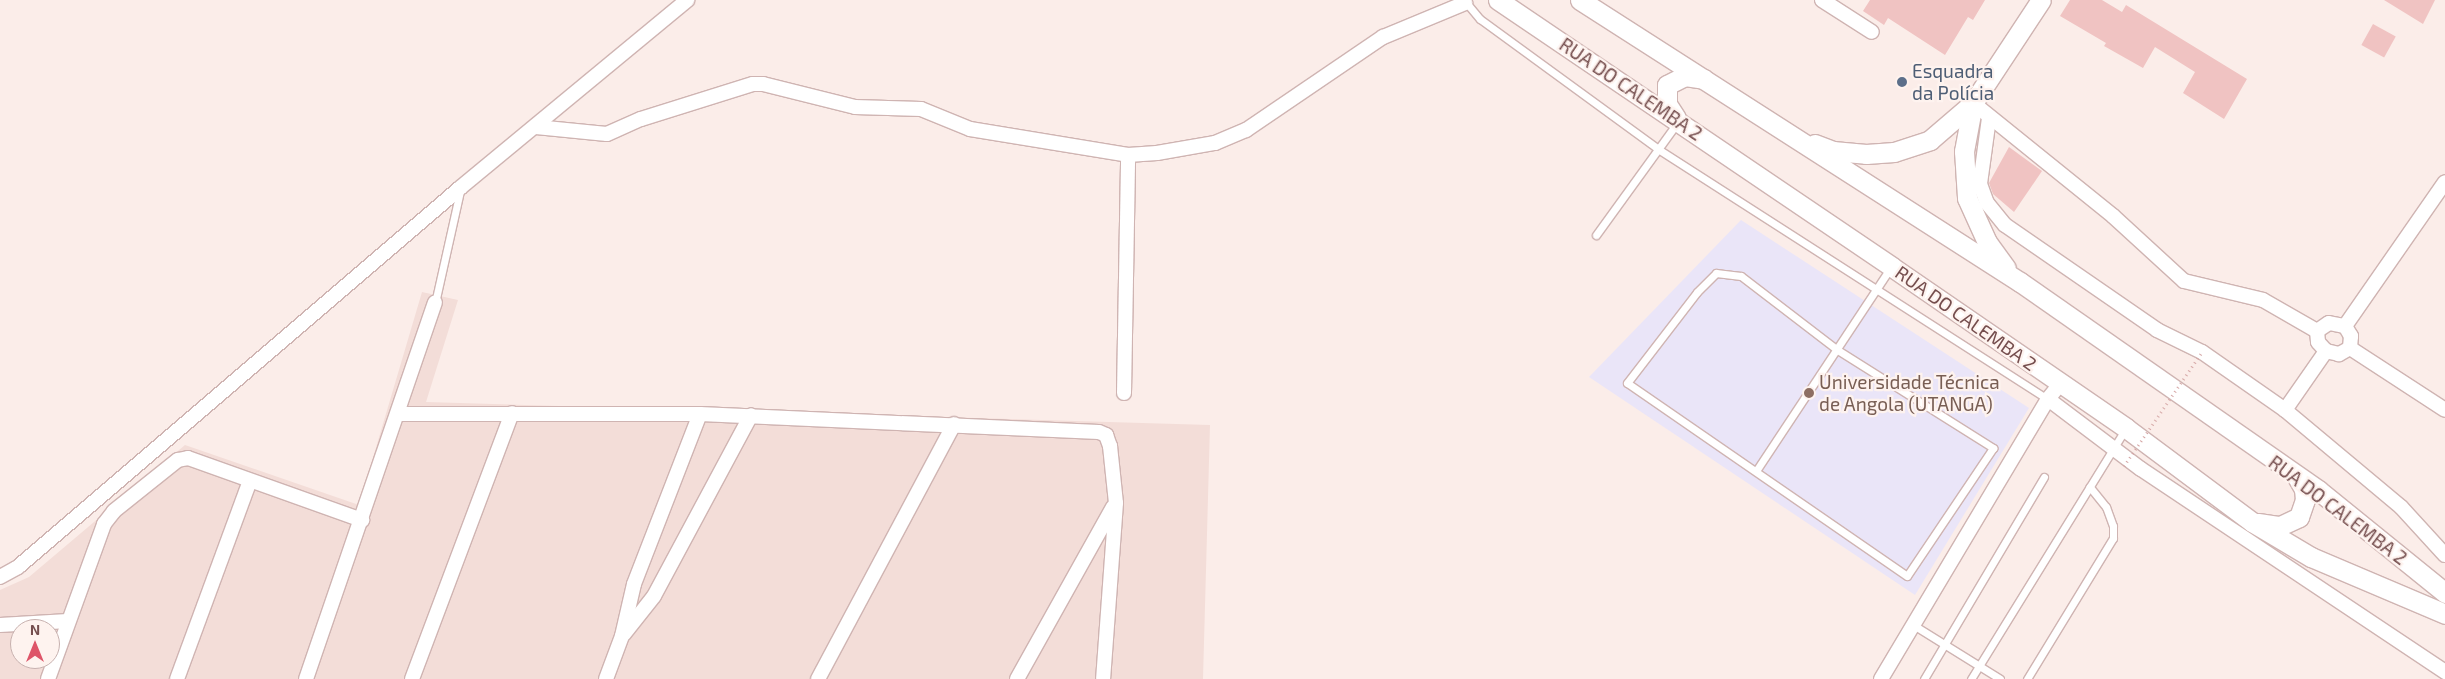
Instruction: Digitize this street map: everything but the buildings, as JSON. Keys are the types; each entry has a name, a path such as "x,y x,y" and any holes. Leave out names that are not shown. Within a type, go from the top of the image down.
{"main road":[{"name":"RUA DO CALEMBA 2","path":"1498,0 1679,121 2061,383 2126,428 2252,522 2311,557 2445,614"},
{"name":"RUA DO CALEMBA 2","path":"1580,0 2020,282 2295,475 2445,592"},
{"path":"1786,133 1833,151 1866,154 1894,152 1930,140 1973,103 2041,0"},
{"path":"1679,121 1667,104 1667,85 1685,76 1707,80"},
{"path":"1973,103 1964,152 1967,198 1987,242 2020,282"},
{"path":"2252,522 2280,526 2299,518 2305,500 2304,488 2295,475"}],"street":[{"path":"0,577 18,567 460,188 687,0"},
{"path":"1822,0 1872,32"},
{"path":"536,127 607,134 659,113 753,84 763,84 855,107 921,109 970,128 1128,155 1167,152 1228,139 1383,38 1464,1"},
{"path":"1973,103 1989,118 2113,216 2184,281 2263,300 2317,331"},
{"path":"1989,118 1980,184 1987,203 2005,225 2157,330 2202,352 2285,410 2401,507 2445,555"},
{"path":"1124,393 1128,155"},
{"path":"2345,326 2445,182"},
{"path":"306,679 435,303"},
{"path":"2317,331 2329,323 2345,326 2352,336 2350,348"},
{"path":"2317,331 2318,342 2326,351 2339,354 2350,348"},
{"path":"2350,348 2445,410"},
{"path":"2285,410 2326,351"},
{"path":"1881,679 1915,626 2048,400 2061,383"},
{"path":"2048,400 2114,449 2445,672"},
{"path":"398,414 700,414 1099,432 1106,435 1110,446 1116,503 1102,679"},
{"path":"412,679 512,414"},
{"path":"606,679 622,636 634,584 700,414"},
{"path":"622,636 654,596 751,416"},
{"path":"818,679 954,424"},
{"path":"48,679 104,524 114,511 169,466 188,458 362,520"},
{"path":"177,679 250,481"},
{"path":"1017,679 1116,503"},
{"path":"0,625 68,620"}],"lane":[{"path":"1464,1 1480,19 1658,149 1875,291 2048,400"},
{"path":"1596,234 1679,121"},
{"path":"435,303 460,188"},
{"path":"1756,471 1892,267"},
{"path":"1716,273 1741,276 1836,349 1993,448 1907,576 1627,383 1697,292 1716,273"},
{"path":"1971,679 2126,428"},
{"path":"1924,679 2044,477"},
{"path":"2027,679 2113,538 2113,526 2106,507 2090,487"},
{"path":"1915,626 2000,679"}],"path":[{"path":"2124,466 2202,352"}],"shaded area":[{"name":"Universidade Técnica de Angola (UTANGA)","path":"1741,220 2029,408 1915,595 1589,377"},
{"path":"422,292 458,300 426,402 1210,425 1203,679 0,679 0,590 29,577 185,445 359,505"}],"place":[{"name":"Esquadra da Polícia","path":"1902,82"},
{"name":"Universidade Técnica de Angola (UTANGA)","path":"1809,393"}]}
